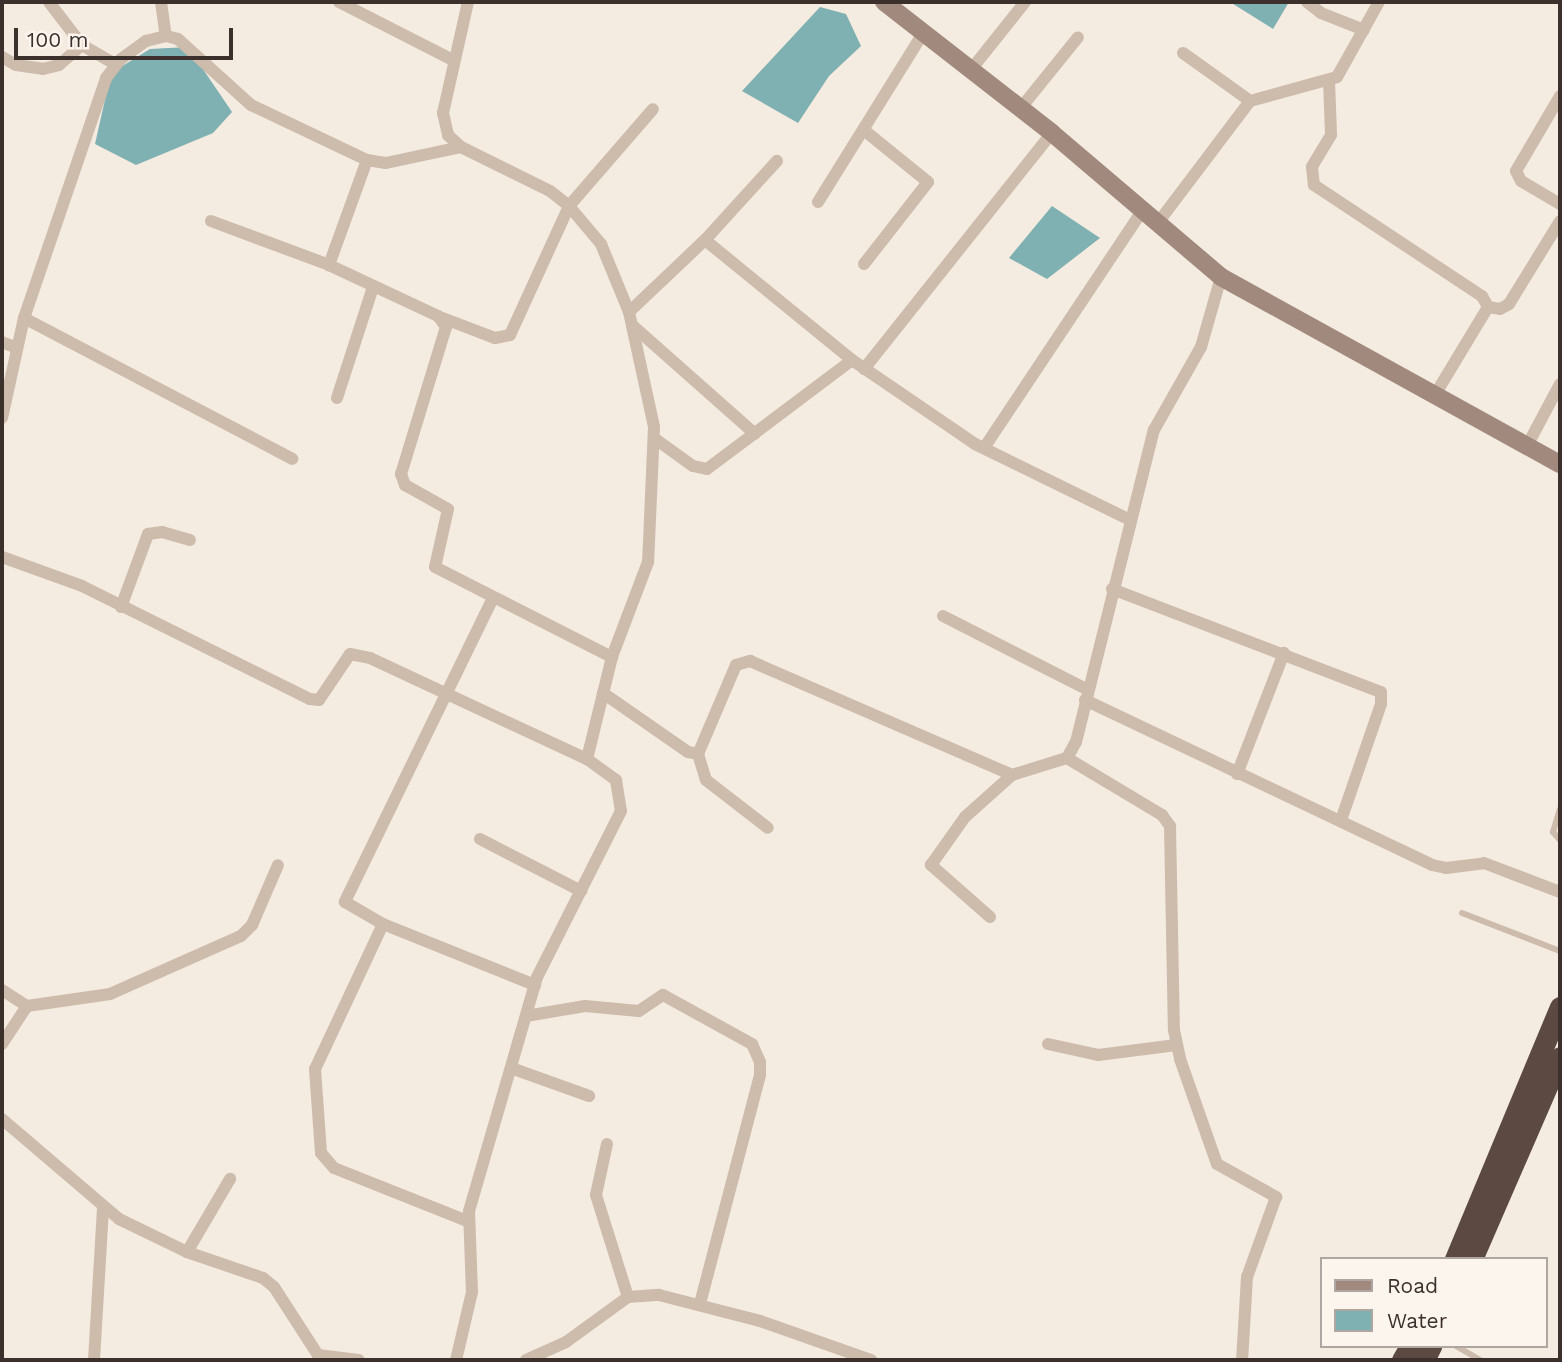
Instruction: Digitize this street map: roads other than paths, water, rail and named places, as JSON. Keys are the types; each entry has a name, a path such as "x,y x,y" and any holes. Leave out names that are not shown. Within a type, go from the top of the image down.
{"highway":[{"path":"1456,1257 1560,1007"},
{"path":"1473,1257 1560,1057"}],"main road":[{"path":"884,2 922,35 1052,133 1222,276 1560,464"}],"street":[{"path":"49,2 82,45 116,65"},
{"path":"161,2 166,36"},
{"path":"339,2 453,60"},
{"path":"468,2 443,113 448,135 461,148 569,206 601,244 631,318 654,438 648,562 612,657 587,759"},
{"path":"970,71 1025,2"},
{"path":"1307,2 1321,13 1364,30"},
{"path":"1157,224 1250,101 1329,80 1342,71 1379,2"},
{"path":"818,202 865,131 922,35"},
{"path":"2,418 24,318 106,78 116,65 146,41 166,36 184,43 251,105 367,160 386,163 461,148"},
{"path":"1020,109 1079,37"},
{"path":"2,57 24,67 43,69 59,65 82,45"},
{"path":"1183,53 1250,101"},
{"path":"1329,80 1331,135 1312,167 1314,185 1482,296 1488,307"},
{"path":"1560,96 1516,171 1521,181 1560,204"},
{"path":"211,221 329,265 438,316 495,338 510,335 569,206 653,109"},
{"path":"864,264 928,182 865,131"},
{"path":"864,369 1052,133"},
{"path":"329,265 367,160"},
{"path":"631,318 777,161"},
{"path":"984,448 1143,210"},
{"path":"1488,307 1500,309 1509,304 1560,221"},
{"path":"705,240 864,369 984,448 1129,520"},
{"path":"990,918 931,865 965,817 1012,775 1067,758 1076,742 1129,520 1154,430 1201,347 1222,276"},
{"path":"337,398 373,287"},
{"path":"1435,395 1488,307"},
{"path":"438,316 444,321 445,334 401,481 448,509 434,561 439,573 612,657"},
{"path":"24,318 292,459"},
{"path":"631,318 755,434"},
{"path":"2,342 17,348"},
{"path":"654,438 693,466 707,469 852,360"},
{"path":"1527,446 1560,384"},
{"path":"121,607 148,534 162,532 190,540"},
{"path":"2,557 68,580 310,699 319,700 350,654 370,658 587,759 616,780 621,811 535,985 467,1221 472,1292 456,1360"},
{"path":"1112,589 1376,686 1383,696 1341,820"},
{"path":"492,600 345,895 349,908 535,985"},
{"path":"943,616 1237,774 1341,820 1432,865 1485,863 1560,892"},
{"path":"1237,774 1284,653"},
{"path":"768,828 706,780 698,754 736,665 750,661 1012,775"},
{"path":"603,693 688,751 698,754"},
{"path":"1067,758 1162,815 1170,825 1176,1045 1217,1164 1276,1197 1247,1277 1242,1360"},
{"path":"480,839 581,891"},
{"path":"2,990 27,1006 110,995 241,936 252,925 278,865"},
{"path":"383,924 315,1069 321,1153 334,1168 467,1221"},
{"path":"526,1016 585,1006 639,1011 663,995 752,1044 760,1062 760,1075 700,1303"},
{"path":"2,1044 27,1006"},
{"path":"1048,1044 1098,1055 1176,1045"},
{"path":"511,1068 589,1096"},
{"path":"2,1119 103,1209 187,1252 263,1278 274,1287 317,1357 359,1360"},
{"path":"607,1144 596,1195 628,1297"},
{"path":"187,1252 230,1179"},
{"path":"94,1360 103,1209"},
{"path":"526,1360 566,1342 628,1297 659,1295 700,1303 871,1360"}],"lane":[{"path":"1560,809 1553,832 1560,840"},
{"path":"1462,914 1560,951"},
{"path":"1459,1348 1480,1360"}],"water":[{"path":"1230,2 1289,2 1273,29"},
{"path":"820,7 846,14 861,46 829,76 798,123 742,91"},
{"path":"188,47 232,112 213,133 136,165 95,144 111,73 150,49"},
{"path":"1052,206 1100,238 1047,279 1009,258"}]}
